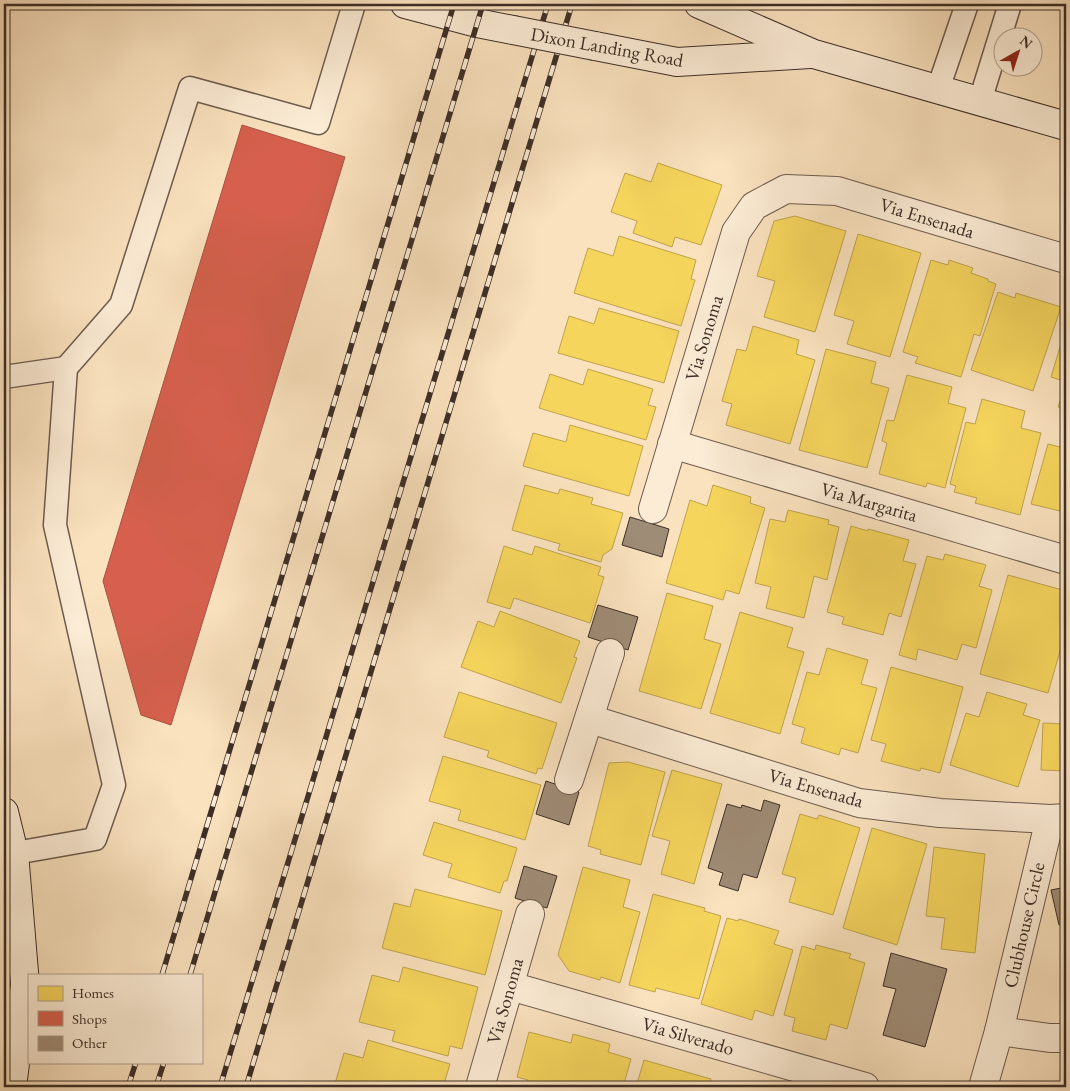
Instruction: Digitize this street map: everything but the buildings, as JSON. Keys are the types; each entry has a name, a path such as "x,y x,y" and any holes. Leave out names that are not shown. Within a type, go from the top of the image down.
{"street":[{"name":"Dixon Landing Road","path":"405,4 477,24 677,62 814,54"},
{"name":"Dixon Landing Road","path":"699,4 814,54 1066,126"},
{"name":"Via Ensenada","path":"786,189 837,190 1066,260"},
{"name":"Via Sonoma","path":"653,509 736,232 754,206 786,189"},
{"name":"Via Margarita","path":"672,444 1066,560"},
{"path":"569,780 610,653"},
{"name":"Via Ensenada","path":"590,719 859,803 940,813 1058,818"},
{"path":"4,812 25,984 12,1087"},
{"name":"Clubhouse Circle","path":"983,1087 1058,818"},
{"name":"Via Sonoma","path":"480,1087 530,914"},
{"name":"Via Silverado","path":"510,986 865,1087"},
{"path":"999,1031 1050,1038 1066,1038"}],"lane":[{"path":"9,854 95,839 114,785 55,525 66,368 121,305 190,88 318,123 354,4"},
{"path":"938,89 967,4"},
{"path":"980,101 1010,4"},
{"path":"4,377 66,368"}],"shaded area":[{"path":"4,903 9,1006 4,1087"}],"railway":[{"path":"162,974 454,4"},
{"path":"190,974 483,4"},
{"path":"220,1087 548,4"},
{"path":"246,1087 572,4"},
{"path":"128,1087 135,1064"},
{"path":"156,1087 163,1064"}]}
